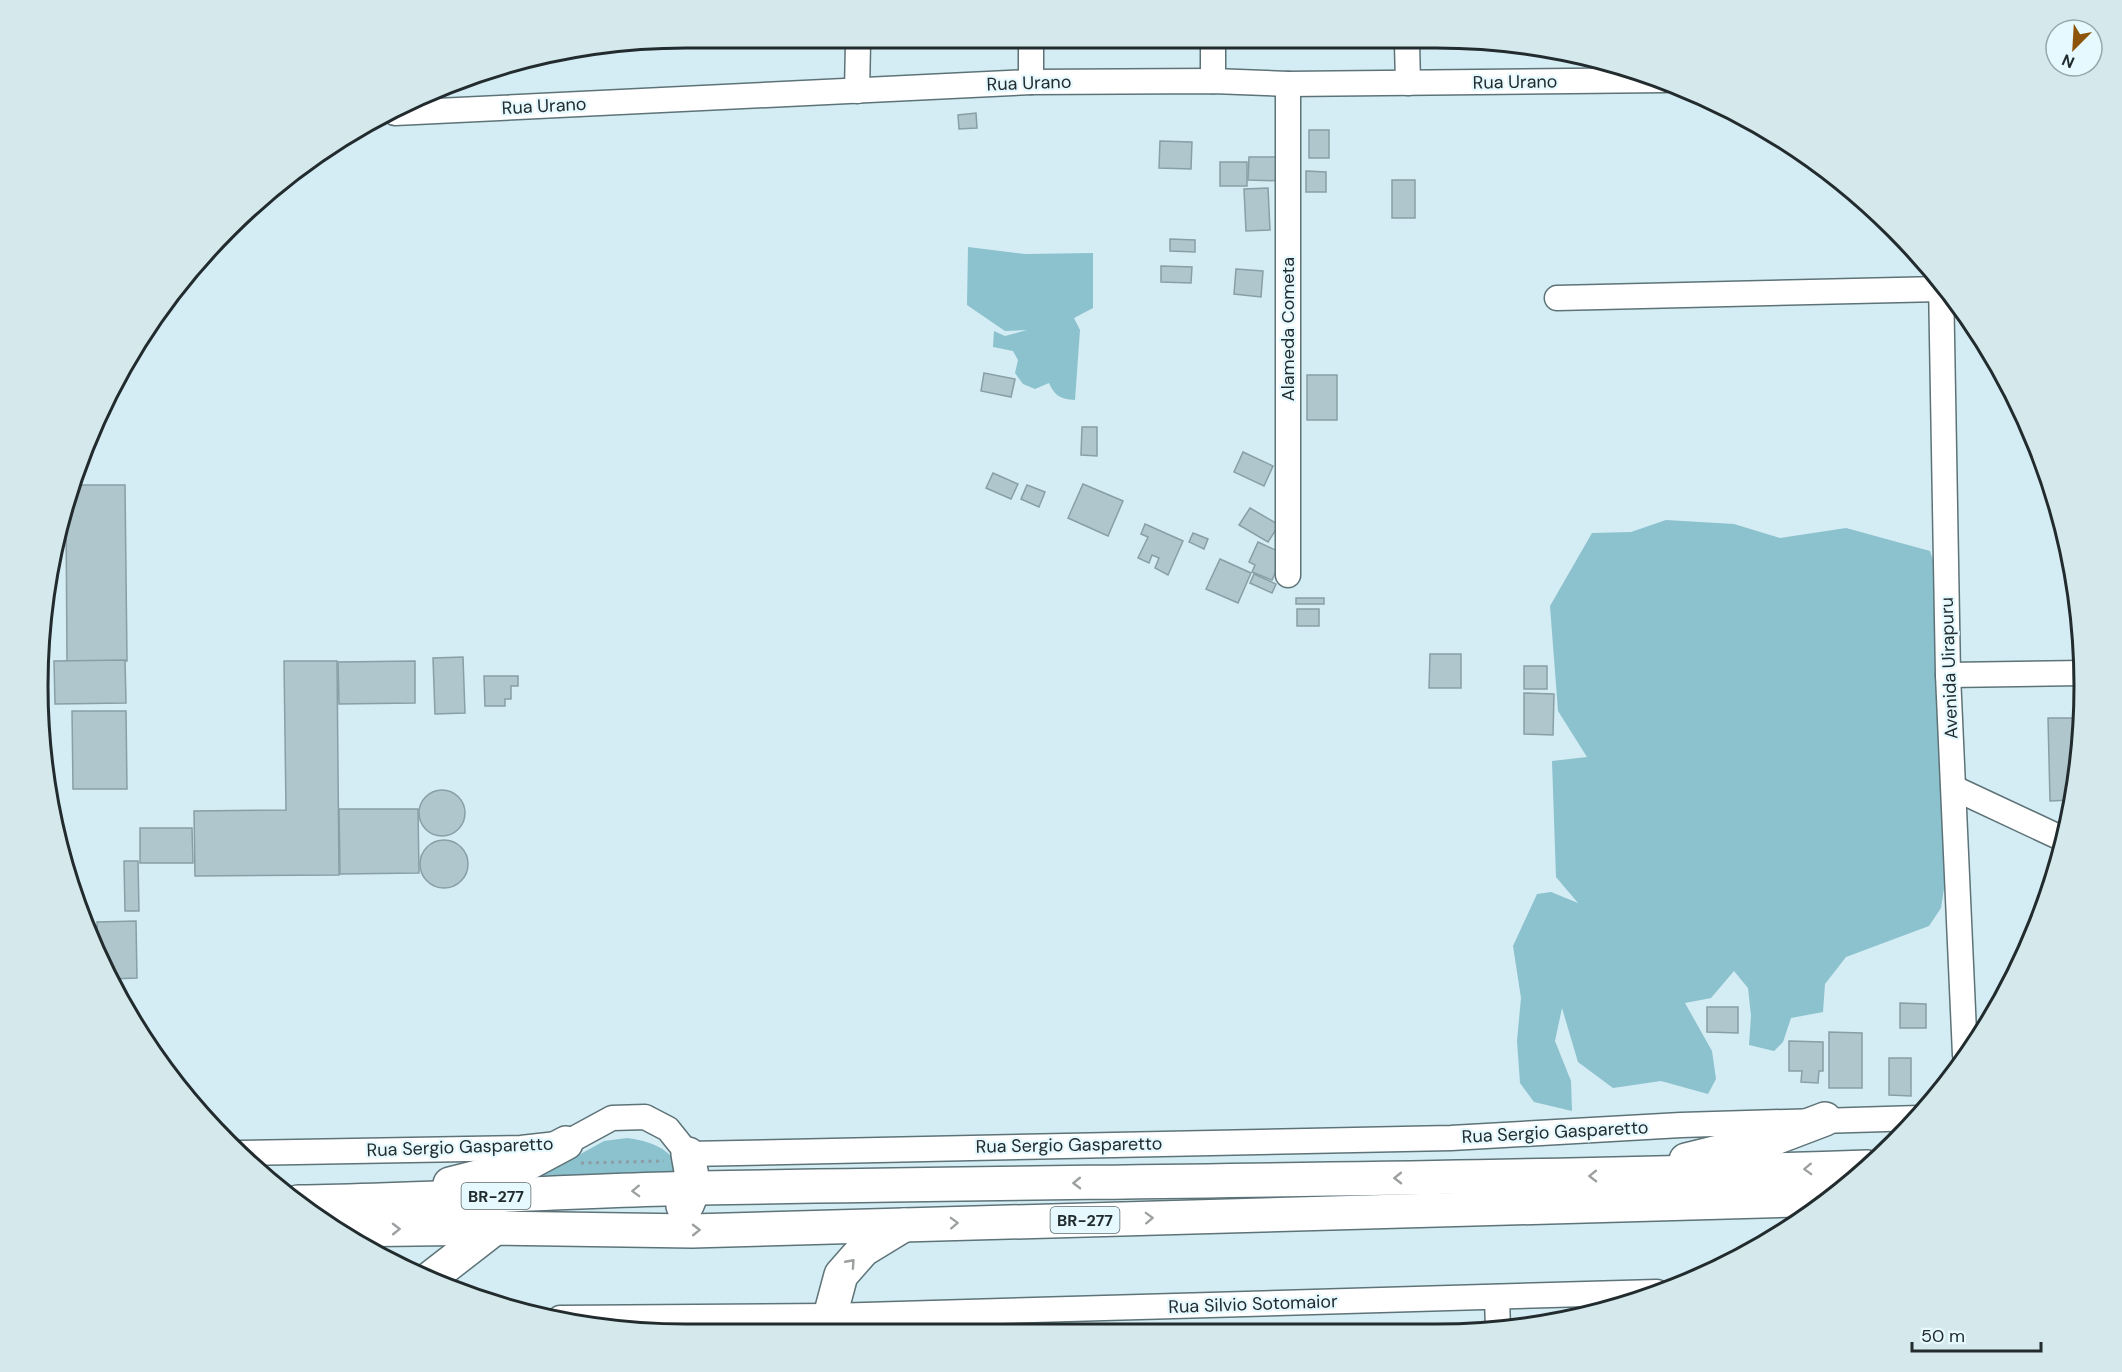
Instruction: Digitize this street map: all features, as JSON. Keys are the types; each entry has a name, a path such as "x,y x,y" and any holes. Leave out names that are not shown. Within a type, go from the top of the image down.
{"highway":[{"path":"1626,1175 1775,1138 1826,1119"},
{"path":"381,1201 525,1166 566,1143"},
{"path":"437,1273 495,1228 657,1215 687,1205 694,1188 688,1154"},
{"name":"BR-277","path":"312,1202 694,1188 1626,1175 1855,1167"},
{"name":"BR-277","path":"353,1230 495,1228 692,1231 1813,1200"},
{"path":"830,1323 841,1275 863,1250 905,1225"}],"street":[{"path":"857,91 858,48"},
{"path":"1030,82 1031,48"},
{"path":"1213,48 1213,81"},
{"path":"1407,48 1408,83"},
{"name":"Rua Urano","path":"408,112 1030,82 1213,81 1288,84 1635,80"},
{"name":"Alameda Cometa","path":"1288,84 1288,575"},
{"path":"1557,298 1932,285"},
{"name":"Avenida Uirapuru","path":"1941,297 1948,675 1964,1042"},
{"path":"1948,675 2074,673"},
{"path":"1954,788 2056,836"},
{"name":"Rua Sergio Gasparetto","path":"250,1152 520,1148 566,1143 612,1118 645,1117 668,1130 688,1154 1451,1138 1681,1125 1905,1118"},
{"name":"Rua Silvio Sotomaior","path":"602,1319 830,1323 1632,1293"},
{"path":"1497,1297 1498,1321"}],"shaded area":[{"path":"968,247 1025,254 1093,253 1093,308 1074,318 1080,330 1075,400 1059,396 1049,383 1035,389 1023,384 1015,373 1018,360 1013,351 993,347 994,331 1005,336 1027,330 1005,331 967,305"},
{"path":"1666,520 1734,524 1780,538 1846,528 1930,551 1939,579 1935,682 1949,762 1947,869 1941,908 1929,926 1846,957 1825,984 1823,1012 1791,1018 1783,1042 1774,1051 1749,1045 1751,1016 1748,988 1734,971 1711,998 1685,1003 1712,1051 1716,1079 1708,1094 1661,1081 1613,1088 1578,1062 1562,1008 1555,1041 1571,1081 1572,1111 1534,1102 1520,1083 1517,1041 1521,998 1513,946 1537,894 1551,892 1578,903 1556,877 1552,761 1587,757 1558,711 1550,606 1592,533 1631,532"},
{"path":"627,1138 649,1143 668,1153 677,1165 680,1179 532,1181 604,1141"}],"building":[{"path":"976,113 977,128 959,129 958,115"},
{"path":"1309,130 1329,130 1329,158 1309,158"},
{"path":"1160,141 1192,142 1191,169 1159,168"},
{"path":"1249,157 1284,157 1284,181 1248,180"},
{"path":"1220,162 1247,162 1247,186 1220,186"},
{"path":"1306,171 1326,172 1326,192 1306,192"},
{"path":"1392,180 1415,180 1415,218 1392,218"},
{"path":"1268,188 1270,230 1246,231 1244,189"},
{"path":"1170,239 1195,240 1195,252 1170,251"},
{"path":"1161,266 1192,267 1191,283 1161,282"},
{"path":"1236,269 1263,271 1261,297 1234,294"},
{"path":"984,373 1015,379 1011,397 981,391"},
{"path":"1307,375 1337,375 1337,420 1307,420"},
{"path":"1082,427 1097,427 1097,456 1081,455"},
{"path":"1243,452 1273,466 1264,486 1234,472"},
{"path":"993,473 1018,484 1011,499 986,488"},
{"path":"1083,484 1123,501 1108,536 1068,518"},
{"path":"81,485 125,485 127,661 67,661 66,537"},
{"path":"1027,485 1045,492 1039,507 1021,499"},
{"path":"1250,508 1279,525 1268,542 1239,525"},
{"path":"1145,524 1183,541 1168,575 1155,568 1159,558 1152,555 1149,563 1138,558 1148,537 1141,534"},
{"path":"1193,533 1208,539 1204,549 1189,542"},
{"path":"1258,542 1284,554 1272,580 1252,572 1255,565 1249,562"},
{"path":"1220,559 1251,573 1238,603 1206,589"},
{"path":"1254,574 1276,584 1272,593 1250,583"},
{"path":"1296,598 1324,598 1324,604 1296,604"},
{"path":"1297,609 1319,609 1319,626 1297,626"},
{"path":"1430,654 1461,654 1461,688 1429,688"},
{"path":"463,657 465,713 435,714 433,658"},
{"path":"125,660 126,703 55,704 54,661"},
{"path":"284,661 337,661 339,875 195,876 194,811 286,810"},
{"path":"415,661 415,703 339,704 338,662"},
{"path":"1524,666 1547,666 1547,689 1524,689"},
{"path":"484,676 518,676 518,686 511,686 511,699 505,699 505,706 485,706"},
{"path":"1524,693 1554,694 1553,735 1524,734"},
{"path":"72,711 126,711 127,789 73,789"},
{"path":"2048,718 2073,718 2064,800 2050,801"},
{"path":"442,790 458,797 465,813 458,829 442,836 426,829 419,813 426,797"},
{"path":"339,809 418,809 419,873 340,874"},
{"path":"140,828 192,828 193,863 140,863"},
{"path":"444,840 461,847 468,864 461,881 444,888 427,881 420,864 427,847"},
{"path":"124,861 138,861 139,911 125,911"},
{"path":"136,921 137,978 119,979 97,931 97,922"},
{"path":"1900,1003 1926,1004 1926,1028 1900,1028"},
{"path":"1707,1007 1738,1007 1738,1033 1707,1032"},
{"path":"1829,1032 1862,1033 1862,1088 1829,1088"},
{"path":"1789,1041 1823,1042 1823,1071 1819,1071 1818,1083 1801,1082 1802,1071 1789,1071"},
{"path":"1889,1058 1911,1058 1911,1096 1889,1095"}]}
